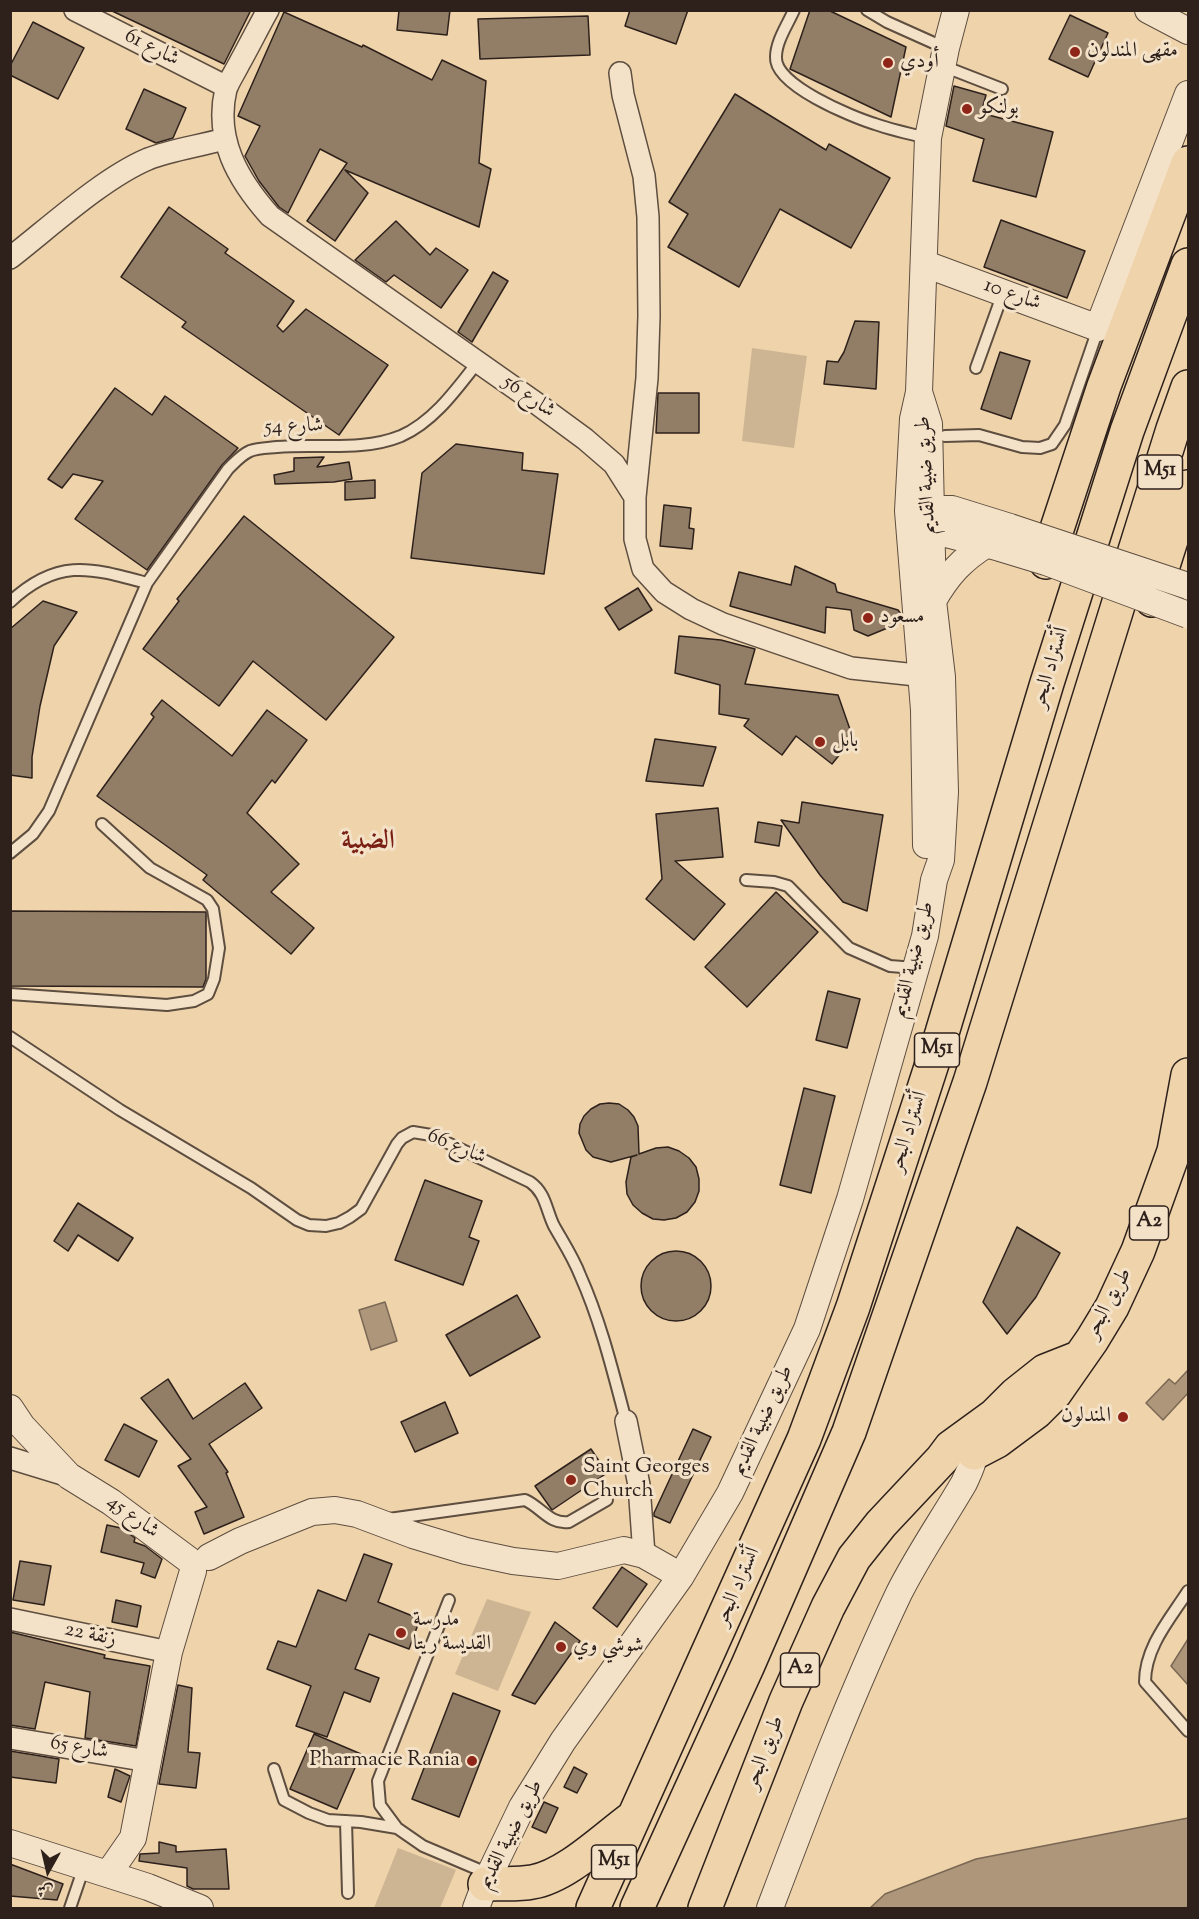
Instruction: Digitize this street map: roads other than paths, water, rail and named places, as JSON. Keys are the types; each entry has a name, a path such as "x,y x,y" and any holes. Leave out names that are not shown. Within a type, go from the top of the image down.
{"highway":[{"path":"1050,552 1104,386 1188,163"},
{"name":"أتستراد البحر","path":"593,1908 804,1439 853,1307 942,1033 1126,431 1188,265"},
{"name":"أتستراد البحر","path":"637,1908 748,1665 849,1432 970,1082 1133,556 1188,387"},
{"path":"1166,587 1188,487"},
{"name":"طريق البحر","path":"705,1908 786,1701 828,1607 854,1558 881,1524 942,1459 959,1458 973,1443 997,1441 1026,1403 1055,1393 1092,1341 1112,1307 1150,1221 1174,1151 1188,1075"},
{"path":"484,1889 532,1882 552,1876 635,1816"}],"street":[{"name":"شارع 61","path":"75,10 227,87"},
{"name":"شارع 56","path":"268,10 227,87 224,139 242,182 270,216 585,439 614,464 635,497"},
{"name":"طريق ضبية القديم","path":"484,1889 522,1807 563,1741 681,1576 730,1493 807,1329 850,1199 925,936 934,880 940,860 945,792 932,677 920,520 929,424 920,392 928,138 944,56 956,10"},
{"path":"1148,10 1188,31"},
{"path":"620,73 623,95 644,176 648,217 649,306 646,378 635,497 634,539 643,569 664,592 690,609 723,624 851,668 932,677"},
{"path":"1098,328 1188,94"},
{"path":"10,258 126,170 150,158 224,139"},
{"name":"شارع 10","path":"925,264 1098,328"},
{"path":"920,520 952,509 999,540 1050,552 1166,587 1188,615"},
{"name":"طريق ضبية القديم","path":"920,520 933,601 932,677"},
{"path":"933,601 952,572 973,553 999,540"},
{"name":"شارع 45","path":"10,1408 22,1426 69,1476 111,1502 203,1568"},
{"name":"شارع 66","path":"627,1421 639,1485 644,1555"},
{"path":"770,1908 818,1782 868,1662 900,1591 964,1483 973,1443"},
{"path":"10,1458 69,1476"},
{"path":"108,1874 134,1838 172,1640 203,1568 240,1541 312,1512 335,1510 357,1514 466,1551 513,1561 558,1566 624,1550 644,1555 681,1576"},
{"name":"زنقة 22","path":"10,1619 172,1640"},
{"name":"شارع 65","path":"10,1738 148,1761"},
{"path":"134,1838 148,1887"},
{"path":"10,1843 148,1887 200,1908"}],"lane":[{"path":"794,10 779,43 775,59 788,80 827,104 874,124 928,138"},
{"path":"867,10 1002,89"},
{"path":"976,368 1003,293"},
{"path":"945,436 979,435 1022,447 1040,448 1052,444 1065,425 1098,328"},
{"name":"شارع 54","path":"10,853 33,834 49,811 147,583 228,469 242,455 259,449 285,446 349,446 401,436 421,424 449,397 477,363"},
{"path":"10,602 44,578 65,569 101,571 147,583"},
{"path":"10,994 167,1005 194,1001 208,994 214,979 219,948 213,909 207,900 150,868 102,824"},
{"path":"746,880 774,882 788,886 849,948 890,966 915,968"},
{"name":"شارع 66","path":"10,1037 120,1110 251,1188 297,1220 309,1225 326,1226 339,1223 361,1209 397,1144 406,1134 413,1132 431,1135 530,1182 536,1186 544,1198 554,1226 581,1275 604,1335 627,1421"},
{"path":"375,1521 525,1500 537,1506 551,1520 562,1523 569,1522 607,1500"},
{"path":"1188,1591 1153,1645 1145,1671 1145,1682 1188,1731"},
{"path":"449,1600 378,1780 380,1805 397,1828 484,1889"},
{"path":"274,1769 284,1800 309,1813 328,1820 361,1822 397,1828"},
{"path":"346,1821 348,1893"},
{"path":"69,1908 84,1867"}],"place":[{"name":"مقهى المندلون","path":"1075,52"},
{"name":"أودي","path":"888,63"},
{"name":"بولنكو","path":"967,109"},
{"name":"مسعود","path":"868,618"},
{"name":"بابل","path":"820,742"},
{"name":"المندلون","path":"1123,1417"},
{"name":"Saint Georges Church","path":"571,1480"},
{"name":"مدرسة القديسة ريتا","path":"401,1633"},
{"name":"شوشي وي","path":"561,1647"},
{"name":"Pharmacie Rania","path":"472,1761"}],"district":[{"name":"الضبية","path":"368,843"}]}
